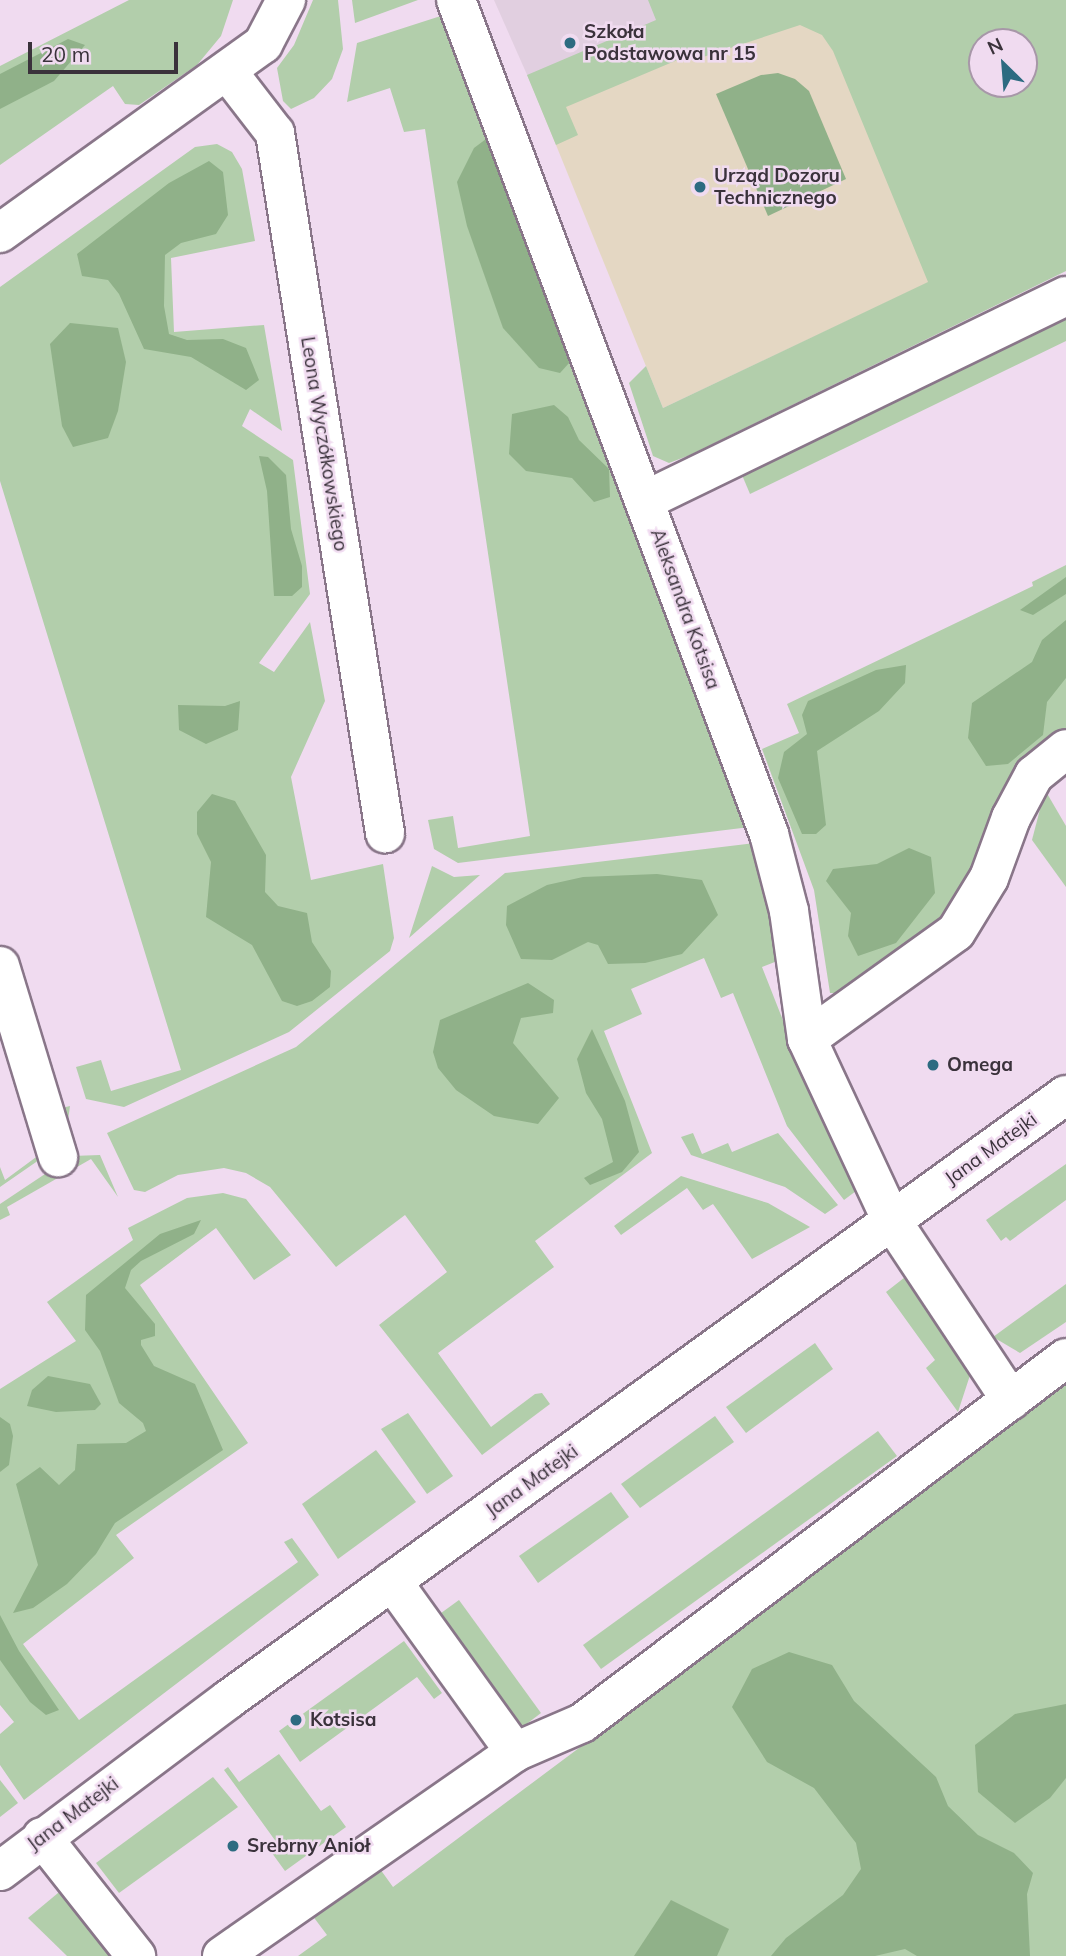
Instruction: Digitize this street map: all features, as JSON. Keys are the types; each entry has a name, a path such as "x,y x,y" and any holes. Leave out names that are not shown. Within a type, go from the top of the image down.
{"street":[{"path":"0,233 263,44 286,0"},
{"name":"Aleksandra Kotsisa","path":"456,0 646,500 769,834 789,911 807,1039 892,1221 1011,1400"},
{"name":"Leona Wyczółkowskiego","path":"227,71 275,133 385,833"},
{"path":"646,500 1066,296"},
{"path":"807,1039 956,932 989,878 1011,818 1034,775 1066,749"},
{"path":"0,966 58,1157"},
{"name":"Jana Matejki","path":"0,1871 42,1837 392,1581 1066,1095"},
{"path":"222,1956 514,1752 582,1723 1066,1358"},
{"path":"392,1581 514,1752"},
{"path":"42,1837 136,1956"}],"shaded area":[{"path":"494,0 729,0 532,86"},
{"path":"824,0 940,277 663,408 532,86"}],"green space":[{"path":"129,0 233,0 221,36 197,65 139,105 125,104 113,86 0,165 0,66"},
{"path":"313,0 338,0 343,49 332,79 314,98 291,109 283,101 277,68 294,45"},
{"path":"352,0 418,0 355,23"},
{"path":"648,0 1066,0 1066,271 669,463 653,456 629,383 646,366 663,408 928,282 833,51 822,35 800,25 697,59 694,53 566,107 578,135 556,145 527,75 656,20"},
{"path":"450,13 750,827 458,863 434,849 428,820 453,816 458,848 530,836 425,129 404,132 390,88 347,102 357,43"},
{"path":"68,39 85,45 54,81 0,109 0,74"},
{"path":"778,73 795,79 809,91 846,179 768,216 716,94 761,75"},
{"path":"486,139 498,149 571,349 570,362 560,373 539,368 503,328 467,226 457,182 474,148"},
{"path":"217,144 232,152 242,169 255,241 171,258 174,332 264,325 282,431 250,409 242,426 293,460 310,594 259,663 274,672 310,622 325,701 291,777 311,880 383,864 394,938 390,951 289,1032 124,1107 86,1099 76,1067 101,1060 111,1091 181,1070 0,481 0,287 195,147"},
{"path":"209,161 223,172 228,215 216,234 181,243 165,255 164,306 169,334 187,340 223,339 246,348 259,380 246,390 191,357 144,349 119,294 108,280 82,276 77,254 169,183"},
{"path":"1066,316 1066,341 750,494 742,475"},
{"path":"70,323 118,328 126,362 118,411 108,438 73,447 62,426 50,344"},
{"path":"554,405 568,417 579,440 609,469 610,497 594,502 572,478 526,471 509,454 512,414"},
{"path":"259,456 268,457 286,475 291,529 302,566 302,587 292,596 274,596 267,491"},
{"path":"1066,565 1066,737 943,920 839,993 830,993 814,890 762,749 799,733 787,704 1033,586 1032,582"},
{"path":"1066,577 1066,594 1033,615 1020,610"},
{"path":"1066,620 1066,678 1047,702 1043,735 1008,764 986,766 968,738 972,703 1032,662 1042,640"},
{"path":"906,665 905,683 879,711 817,751 826,825 816,834 802,834 778,778 784,752 807,734 802,715 808,701 876,670"},
{"path":"240,701 238,730 206,744 179,730 178,705 225,706"},
{"path":"1045,790 1066,826 1066,887 1032,840"},
{"path":"212,794 235,801 266,855 265,892 278,906 307,913 312,942 331,971 330,987 312,1001 297,1006 282,1001 252,945 206,917 211,862 197,834 197,812"},
{"path":"755,843 785,958 762,967 801,1066 864,1185 844,1200 787,1126 733,993 721,998 704,958 631,989 642,1014 604,1031 652,1153 535,1241 554,1267 438,1353 491,1427 535,1394 542,1393 550,1404 482,1455 379,1325 447,1272 405,1215 336,1267 270,1187 246,1173 224,1168 178,1175 145,1192 134,1190 107,1133 296,1047 505,873"},
{"path":"909,848 931,857 935,893 896,943 858,956 848,936 851,913 826,881 833,869 877,864"},
{"path":"432,866 454,877 480,875 409,938"},
{"path":"657,874 702,880 718,915 682,954 645,963 608,964 598,945 588,942 552,960 521,959 506,925 507,906 547,885 583,877"},
{"path":"528,983 554,1000 553,1013 521,1018 513,1043 559,1098 538,1124 494,1116 456,1090 438,1068 433,1052 440,1020"},
{"path":"592,1029 625,1101 639,1152 622,1172 590,1185 584,1178 613,1162 602,1119 586,1093 577,1059"},
{"path":"70,1106 65,1142 0,1187 0,1167 5,1180 43,1152 32,1115"},
{"path":"693,1133 702,1154 728,1143 732,1152 778,1133 838,1205 825,1214 785,1187 691,1155 681,1137"},
{"path":"100,1155 118,1197 91,1159 7,1207 10,1215 0,1220 0,1204 72,1156"},
{"path":"1066,1164 1066,1200 1010,1241 1006,1237 1001,1241 986,1220"},
{"path":"681,1176 768,1203 810,1227 752,1259 713,1204 703,1210 687,1188 621,1235 614,1226"},
{"path":"223,1193 246,1199 291,1255 254,1280 216,1228 140,1285 248,1443 116,1535 134,1558 23,1644 79,1720 298,1562 284,1542 292,1538 319,1575 24,1800 0,1765 0,1734 14,1722 0,1705 0,1389 76,1341 47,1302 133,1240 128,1228 187,1198"},
{"path":"201,1220 194,1234 141,1261 131,1270 125,1288 155,1324 155,1336 141,1340 141,1345 154,1366 195,1384 223,1450 115,1523 96,1554 67,1584 33,1608 13,1613 38,1565 16,1484 40,1467 59,1485 75,1470 77,1444 126,1443 146,1431 143,1423 119,1403 100,1351 85,1330 86,1295 160,1234"},
{"path":"909,1274 974,1363 958,1412 926,1368 935,1360 886,1292"},
{"path":"1066,1284 1066,1322 1020,1353 993,1337"},
{"path":"815,1343 833,1369 746,1433 726,1407"},
{"path":"48,1376 90,1384 101,1404 95,1410 56,1412 27,1406 32,1390"},
{"path":"1066,1384 1066,1956 298,1956 327,1935 309,1911 375,1862 393,1887"},
{"path":"408,1413 453,1476 427,1494 381,1429"},
{"path":"715,1416 734,1442 640,1508 621,1484"},
{"path":"0,1417 10,1424 13,1436 9,1465 0,1472"},
{"path":"878,1431 897,1456 601,1669 583,1645"},
{"path":"376,1450 416,1502 338,1559 302,1504"},
{"path":"611,1492 629,1517 538,1583 519,1556"},
{"path":"459,1600 541,1713 520,1729 426,1624"},
{"path":"0,1615 19,1651 59,1710 46,1715 30,1702 0,1660"},
{"path":"404,1641 442,1693 434,1699 417,1677 300,1762 279,1731"},
{"path":"789,1652 832,1665 854,1701 936,1777 948,1806 978,1835 1014,1853 1033,1873 1027,1894 1030,1956 917,1956 905,1949 875,1956 771,1956 786,1938 843,1895 861,1869 856,1843 814,1788 767,1762 732,1707 752,1669"},
{"path":"1066,1704 1066,1778 1050,1798 1015,1823 978,1792 975,1745 1015,1714"},
{"path":"279,1754 321,1811 330,1805 346,1827 285,1871 269,1849 277,1843 224,1770 228,1767 239,1782"},
{"path":"213,1777 238,1807 119,1893 96,1863"},
{"path":"0,1780 18,1803 0,1817"},
{"path":"64,1888 117,1956 67,1956 28,1918"},
{"path":"671,1900 729,1929 717,1956 634,1956"}],"place":[{"name":"Szkoła Podstawowa nr 15","path":"570,43"},
{"name":"Urząd Dozoru Technicznego","path":"700,187"},
{"name":"Omega","path":"933,1065"},
{"name":"Kotsisa","path":"296,1720"},
{"name":"Srebrny Anioł","path":"233,1846"}]}
